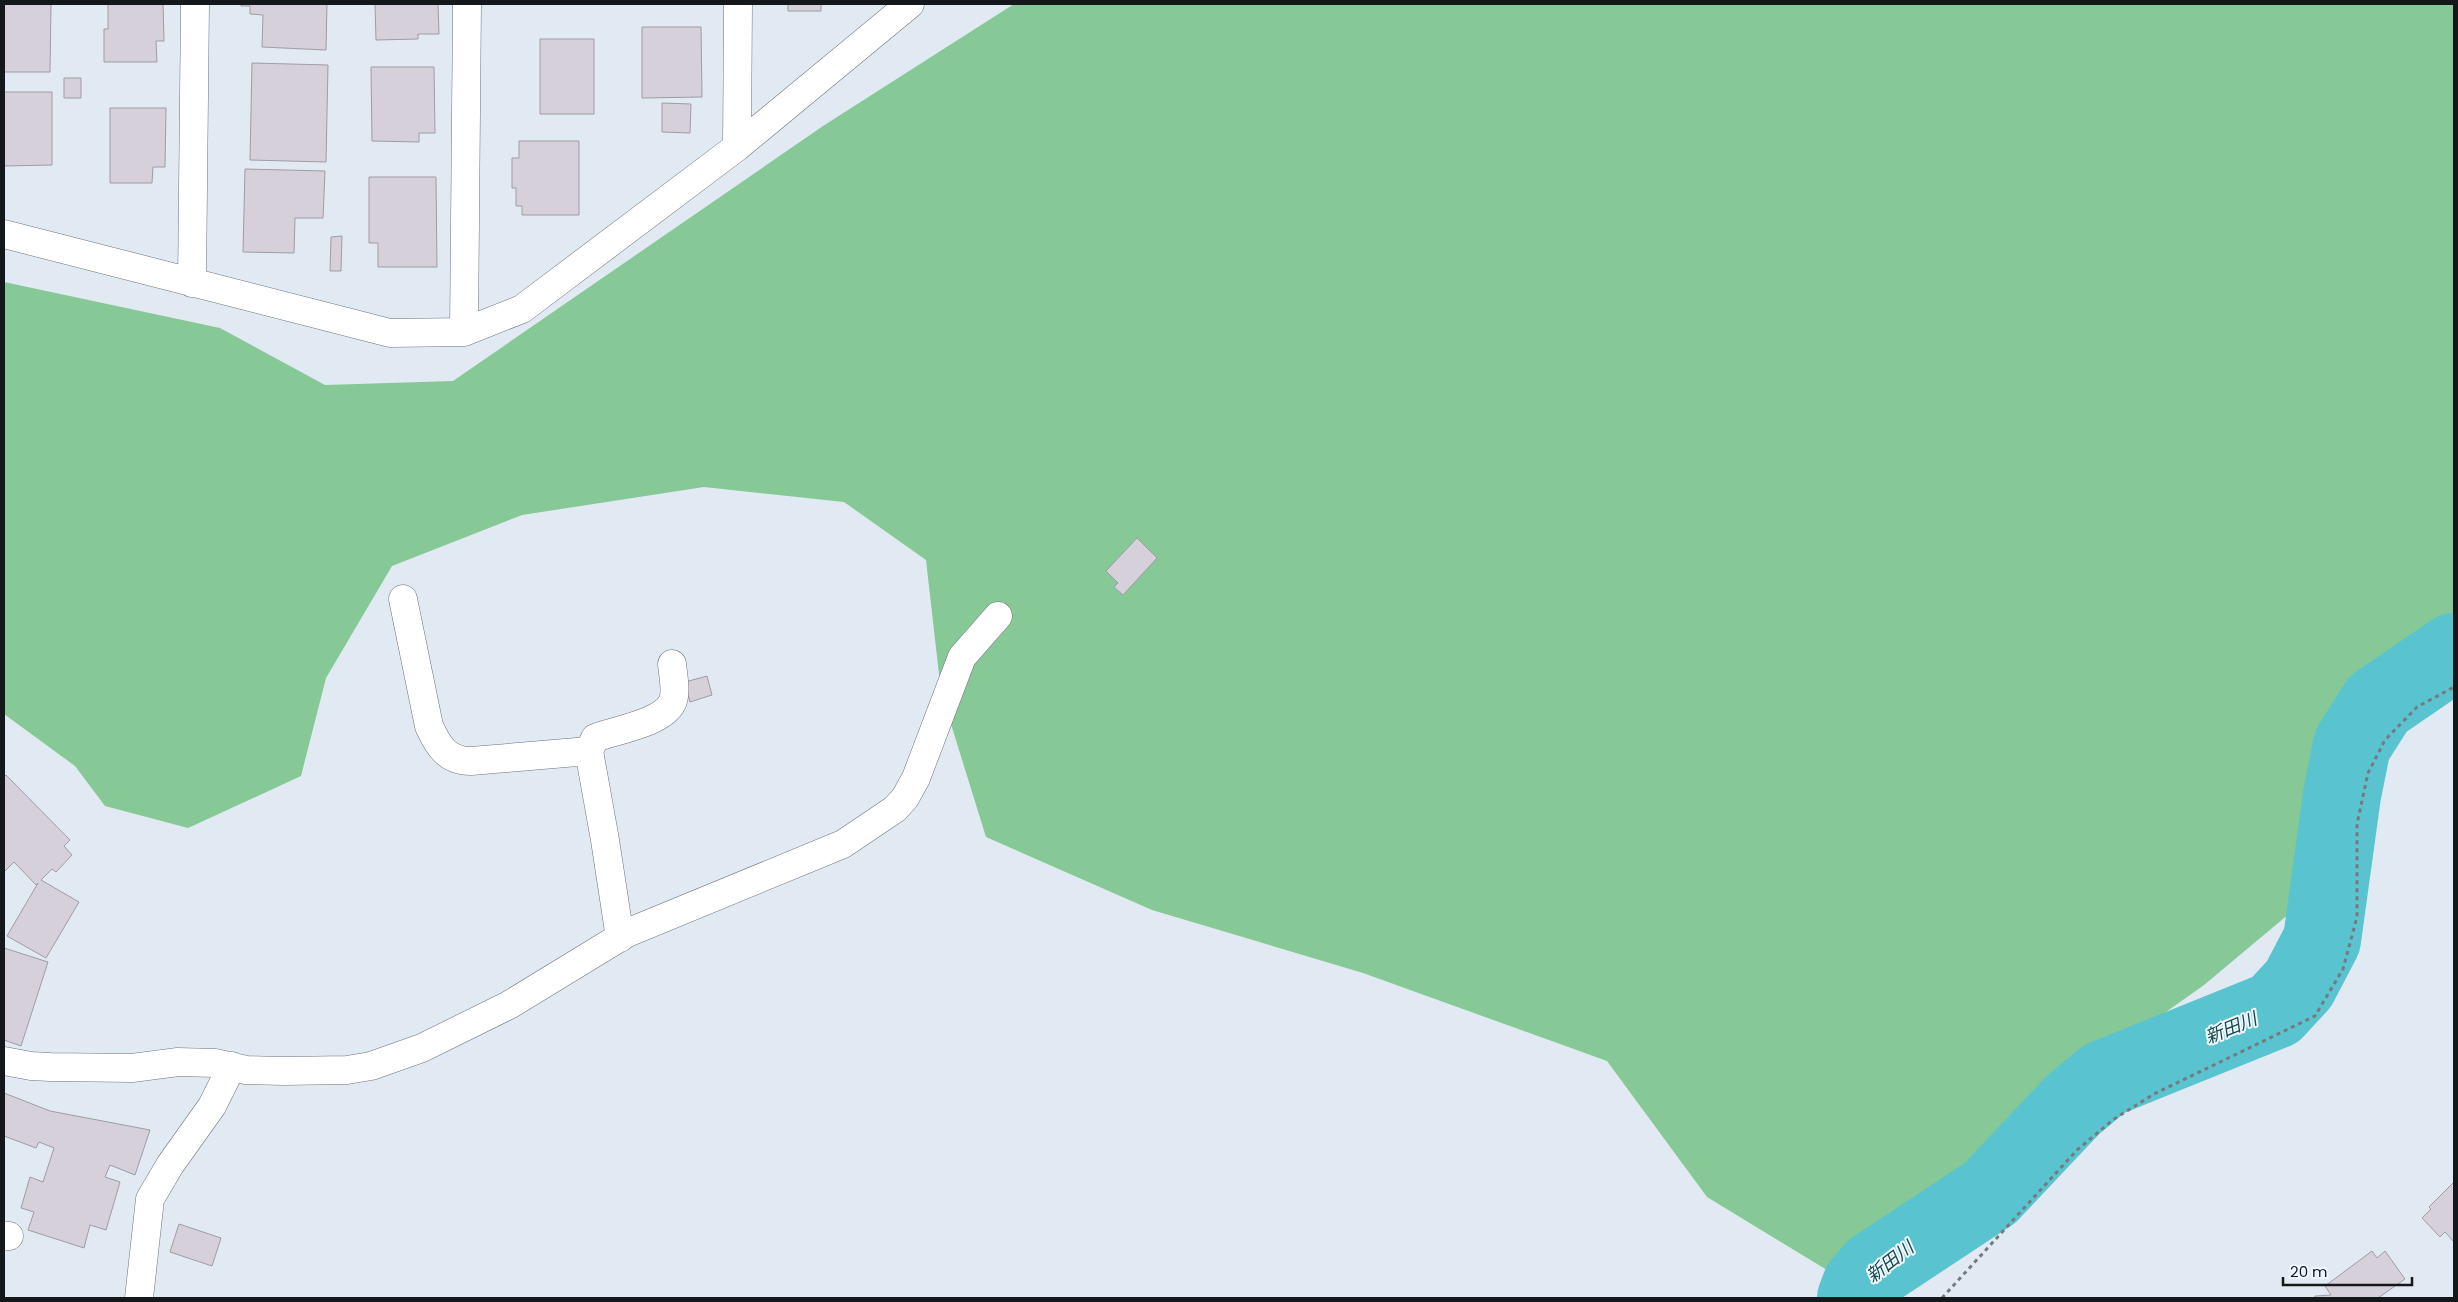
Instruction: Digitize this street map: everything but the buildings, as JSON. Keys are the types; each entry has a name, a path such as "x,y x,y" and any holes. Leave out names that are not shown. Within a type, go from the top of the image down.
{"street":[{"path":"192,283 195,4"},
{"path":"464,332 468,4"},
{"path":"737,146 738,4"},
{"path":"4,234 390,333 464,332 522,309 737,146 910,4"},
{"path":"403,599 429,726 435,740 447,754 459,761 471,761 589,751"},
{"path":"4,1061 31,1066 132,1068 178,1062 216,1063 246,1070 284,1071 347,1070 396,1059 509,1005 627,933 843,844 895,809 905,798 916,778 962,657 998,616"},
{"path":"620,938 589,751 595,738 662,714 672,703 674,697 672,664"},
{"path":"139,1298 150,1199 170,1165 212,1106 232,1066"}],"path":[{"path":"1942,1298 2077,1150 2114,1119 2154,1094 2314,1016 2343,969 2358,917 2358,824 2368,773 2385,740 2417,707 2454,687"}],"green space":[{"path":"1014,4 2454,4 2454,619 2372,692 2344,744 2307,899 2204,985 2104,1056 1908,1222 1827,1270 1707,1197 1607,1061 1363,973 1152,910 986,837 941,692 926,560 844,502 704,487 522,515 392,566 326,678 301,776 188,828 105,806 75,766 4,714 4,282 220,328 325,385 453,381 823,126"}],"waterway":[{"name":"新田川","path":"1856,1298 1861,1285 1875,1269 1990,1193 2073,1105 2104,1079 2275,1010 2299,984 2322,940 2342,795 2352,745 2378,704 2454,652"}]}
